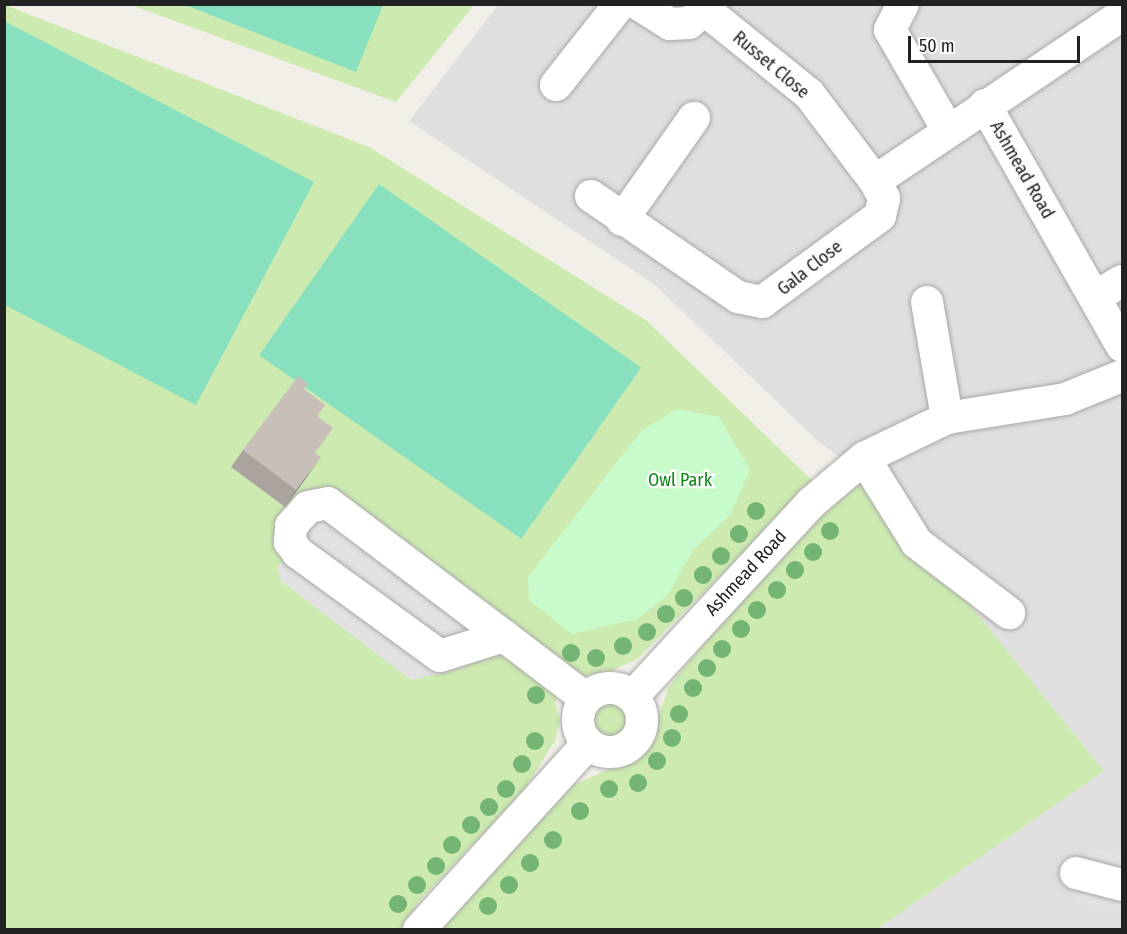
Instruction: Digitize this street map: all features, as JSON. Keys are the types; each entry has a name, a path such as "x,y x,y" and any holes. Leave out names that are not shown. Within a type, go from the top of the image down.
{"street":[{"path":"556,85 620,4"},
{"name":"Russet Close","path":"638,4 670,24 689,23 708,8 809,94 875,181"},
{"path":"903,4 890,30 948,130"},
{"name":"Ashmead Road","path":"1122,15 985,105 1110,289 1122,345"},
{"path":"875,181 985,105"},
{"path":"622,220 694,118"},
{"name":"Gala Close","path":"591,196 622,220 738,297 762,302 880,216 884,198 875,181"},
{"path":"927,302 947,418"},
{"name":"Ashmead Road","path":"634,695 811,503 864,458 947,418 1065,399 1122,376"},
{"path":"864,458 917,543 1009,613"},
{"path":"504,636 440,656 298,553 290,542 291,526 308,507 328,503 504,636 584,698"},
{"path":"609,686 634,695 644,715 637,741 612,754 587,745 577,723 584,698 609,686"},
{"path":"419,930 587,745"},
{"path":"1076,873 1122,885"}],"shaded area":[{"path":"498,5 1122,5 1122,929 877,929 1104,771 864,474 820,443 654,284 409,121"},
{"path":"343,496 504,616 465,668 411,680 281,581 277,568 286,556 278,550"},
{"path":"1089,847 1122,855 1121,912 1076,902"}],"green space":[{"path":"5,5 369,147 647,321 814,482 637,659 603,675 575,676 555,701 560,721 555,741 522,793 419,901 400,929 5,930"},
{"path":"131,5 474,5 396,102"},
{"path":"185,5 383,5 356,72"},
{"path":"4,21 314,182 196,405 5,305"},
{"path":"379,184 641,368 521,539 259,355"},
{"name":"Owl Park","path":"677,409 719,417 750,470 730,515 693,550 667,596 637,619 572,634 529,600 528,577 642,430"},
{"path":"864,474 1104,771 877,929 436,930 470,886 575,784 637,757 649,743 669,686 754,583"},
{"path":"608,696 624,703 631,719 624,735 608,742 592,735 585,719 592,703"}],"building":[{"path":"298,376 308,384 304,389 325,405 317,416 333,428 315,453 321,457 296,490 243,450"}]}
